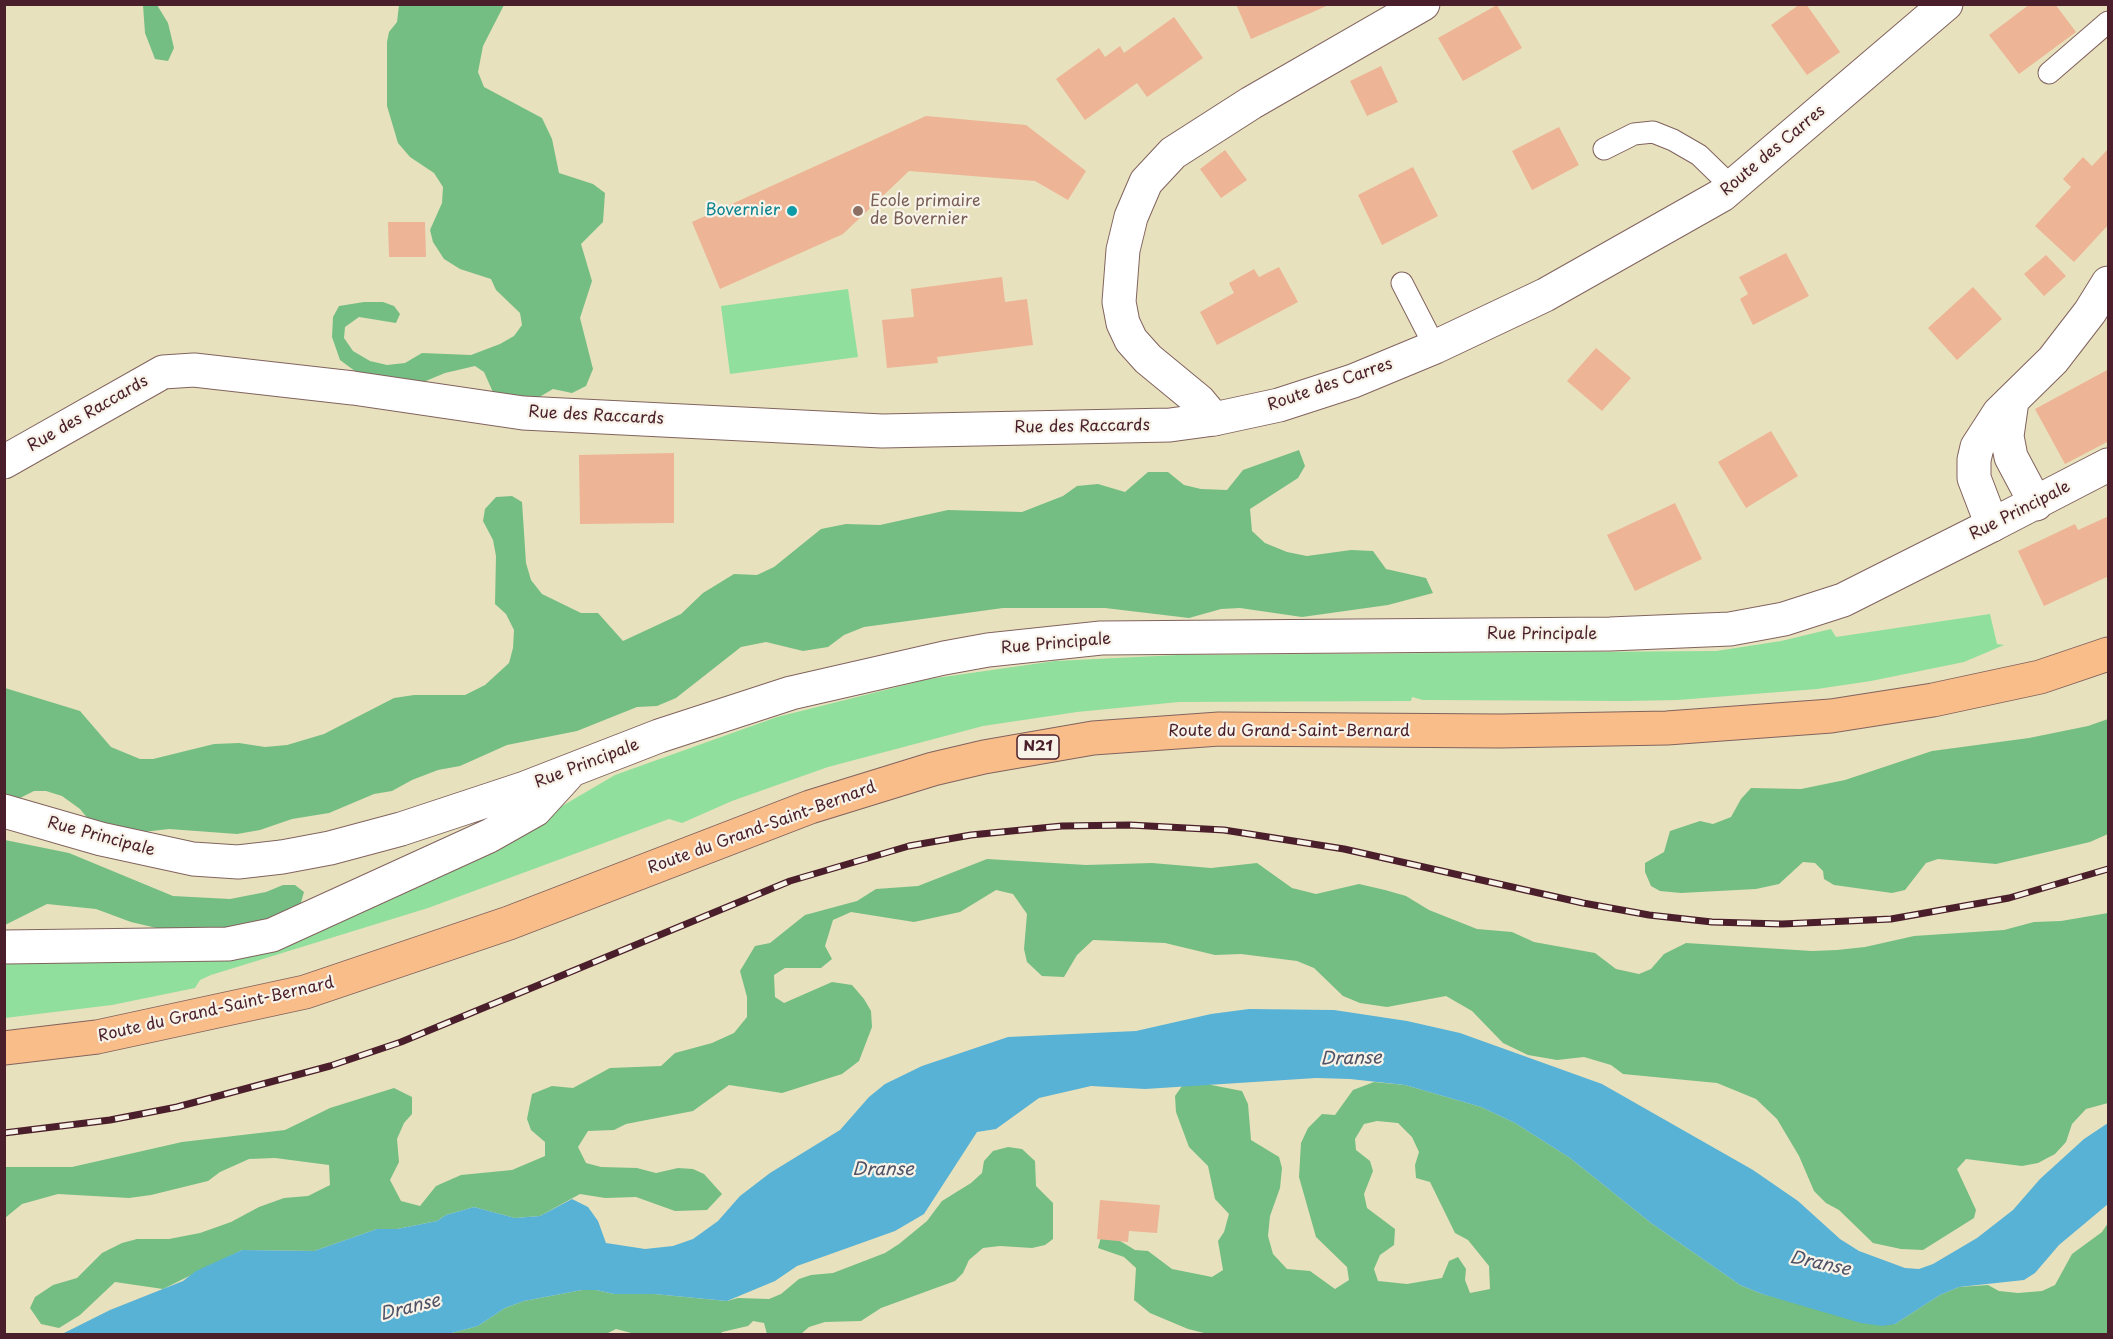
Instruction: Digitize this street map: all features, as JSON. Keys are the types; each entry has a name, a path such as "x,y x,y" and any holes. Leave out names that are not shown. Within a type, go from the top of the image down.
{"main road":[{"name":"Route du Grand-Saint-Bernard","path":"4,1048 97,1037 305,992 509,923 810,807 922,772 984,757 1092,738 1218,729 1500,731 1667,728 1831,716 1933,699 2029,679 2109,654"}],"street":[{"path":"1214,419 1199,401 1148,359 1131,340 1123,323 1119,302 1123,250 1131,217 1146,182 1173,153 1251,103 1423,4"},
{"name":"Route des Carres","path":"1214,419 1279,405 1436,347 1545,295 1722,195 1919,16 1946,4"},
{"path":"1992,525 1979,496 1974,460 1988,429 2072,336 2109,283"},
{"name":"Rue des Raccards","path":"4,462 163,372 194,370 353,388 523,413 882,431 1170,425 1214,419"},
{"path":"2012,401 2007,436 2012,457 2036,504"},
{"name":"Rue Principale","path":"4,811 156,852 193,859 238,862 320,850 401,829 525,788 670,733 791,693 988,650 1112,638 1684,633 1764,624 1844,600 2109,465"},
{"path":"4,947 228,944 272,935 489,836 535,810 573,769"}],"lane":[{"path":"2049,73 2109,22"},
{"path":"1604,149 1634,134 1653,132 1699,155 1732,187"},
{"path":"1402,283 1436,347"}],"green space":[{"path":"143,5 157,5 168,23 174,48 168,61 155,59 145,33"},
{"path":"399,5 504,5 483,46 478,72 484,87 542,118 552,139 559,173 593,184 605,193 603,222 581,244 592,281 580,318 593,369 586,386 572,393 553,389 524,406 496,399 484,372 475,366 445,373 421,383 367,380 340,360 332,337 333,317 339,306 383,302 394,306 400,314 396,323 359,317 345,327 344,338 353,351 370,361 387,365 405,363 422,353 471,355 514,336 522,325 520,313 496,290 491,279 460,269 444,259 433,242 430,230 442,203 443,187 434,173 410,157 398,143 387,106 387,42 389,32 397,22"},
{"path":"848,289 858,357 730,374 721,306"},
{"path":"1299,450 1305,466 1298,478 1250,509 1252,531 1265,543 1287,552 1307,556 1351,550 1373,551 1386,569 1426,578 1433,593 1388,605 1302,617 1240,608 1221,609 1189,618 1105,608 1003,608 864,627 844,635 828,647 803,651 766,642 741,647 676,698 657,706 637,707 577,731 507,745 460,766 438,770 392,791 374,794 329,813 292,819 260,830 237,834 169,829 134,833 89,820 80,809 62,796 46,791 34,791 18,799 5,800 5,688 80,711 111,747 140,759 153,759 214,744 239,743 265,747 287,745 324,734 394,698 414,695 465,695 485,685 509,663 513,648 514,630 506,614 495,604 496,556 493,540 483,521 485,509 496,497 512,496 522,502 526,563 531,580 542,594 581,613 598,613 623,641 681,614 703,593 734,574 757,575 774,567 821,529 846,524 880,525 948,510 1022,512 1063,496 1077,486 1098,484 1125,492 1148,472 1168,472 1184,485 1201,489 1227,490 1243,470"},
{"path":"1990,614 1997,644 2004,645 1964,662 1871,681 1817,689 1678,700 1423,700 1412,697 1411,701 1179,702 1077,712 983,726 828,767 732,801 682,823 669,819 428,908 211,975 200,980 195,988 112,1005 5,1018 4,959 151,956 523,829 615,775 777,717 929,679 1055,661 1178,655 1716,651 1781,641 1831,629 1836,637"},
{"path":"2108,719 2108,834 2090,842 1996,864 1938,859 1926,863 1905,890 1892,893 1834,885 1824,879 1823,871 1815,863 1803,862 1779,884 1756,889 1681,893 1660,891 1651,886 1645,872 1645,863 1664,852 1670,831 1700,821 1713,824 1731,817 1741,799 1751,788 1801,789 1845,780 1932,751 2029,738 2088,726"},
{"path":"5,840 69,853 173,896 230,899 266,892 283,885 295,885 304,892 300,906 247,928 161,929 131,922 96,909 47,904 5,925"},
{"path":"987,859 1086,865 1152,863 1211,868 1257,863 1292,888 1316,894 1359,884 1385,890 1406,896 1429,910 1477,929 1512,932 1534,942 1595,953 1616,969 1639,974 1651,969 1664,954 1686,943 1812,951 1837,950 1865,947 1914,936 2004,930 2034,922 2061,921 2108,913 2108,1103 2086,1109 2072,1124 2066,1142 2055,1154 2038,1163 2022,1166 1966,1159 1957,1169 1976,1210 1974,1218 1923,1250 1901,1249 1873,1243 1839,1210 1826,1203 1814,1191 1799,1156 1777,1119 1756,1099 1717,1083 1623,1074 1611,1065 1584,1057 1557,1060 1528,1055 1503,1043 1472,1011 1446,996 1387,1007 1360,1003 1343,996 1314,968 1297,961 1241,954 1215,955 1165,943 1093,940 1077,955 1064,977 1042,976 1027,962 1024,949 1027,914 1013,894 996,890 960,912 914,922 851,912 833,920 825,946 832,959 821,968 785,968 774,975 775,997 784,1003 832,982 852,985 864,999 871,1011 872,1027 859,1061 842,1074 782,1093 729,1085 693,1111 626,1124 614,1130 588,1131 578,1147 586,1163 601,1167 637,1168 656,1173 678,1168 693,1169 704,1174 722,1194 707,1210 675,1211 636,1197 605,1198 580,1194 540,1216 515,1218 474,1207 446,1215 437,1221 397,1229 377,1229 314,1251 242,1250 163,1289 115,1282 80,1315 59,1328 41,1324 30,1308 35,1297 53,1285 77,1278 102,1253 122,1243 137,1239 169,1239 200,1233 284,1198 308,1196 330,1185 329,1165 275,1158 249,1159 220,1172 208,1181 151,1195 129,1198 58,1194 22,1204 5,1218 5,1167 72,1167 182,1142 285,1130 330,1108 394,1088 412,1097 412,1114 404,1123 397,1139 399,1162 390,1180 401,1201 420,1206 436,1186 461,1175 512,1170 545,1156 545,1142 531,1130 527,1119 532,1094 552,1086 573,1088 610,1068 661,1066 675,1053 712,1043 734,1033 747,1017 747,997 740,971 755,946 770,943 805,915 857,901 876,889 918,886"},
{"path":"1196,1082 1242,1091 1248,1104 1251,1140 1279,1157 1282,1168 1280,1188 1270,1216 1268,1236 1273,1254 1287,1269 1310,1271 1335,1289 1349,1280 1347,1267 1316,1237 1299,1177 1301,1143 1308,1128 1322,1114 1335,1115 1353,1090 1374,1082 1405,1085 1481,1107 1515,1123 1570,1158 1651,1223 1740,1285 1792,1302 1895,1324 1940,1295 1959,1287 1988,1285 1999,1291 2018,1293 2042,1291 2055,1285 2072,1254 2102,1232 2108,1223 2108,1334 1208,1334 1188,1329 1150,1313 1134,1300 1136,1268 1124,1257 1098,1248 1101,1237 1107,1233 1135,1250 1148,1251 1172,1269 1212,1277 1223,1270 1218,1241 1224,1232 1229,1214 1215,1199 1208,1166 1189,1147 1176,1112 1175,1096 1182,1086","holes":["1377,1121 1398,1123 1412,1137 1419,1152 1415,1165 1416,1178 1430,1182 1455,1233 1468,1240 1489,1266 1490,1289 1470,1293 1465,1280 1466,1269 1458,1257 1449,1261 1442,1278 1407,1284 1378,1281 1374,1269 1380,1255 1394,1245 1395,1229 1367,1208 1364,1194 1373,1171 1370,1161 1356,1150 1355,1139 1364,1124"]},
{"path":"1008,1147 1022,1149 1035,1161 1036,1186 1053,1203 1053,1239 1045,1245 1032,1248 1000,1246 983,1248 969,1260 963,1273 955,1281 881,1308 861,1321 825,1322 809,1327 801,1334 767,1334 764,1323 753,1321 748,1326 720,1334 635,1334 616,1329 606,1334 448,1334 478,1326 505,1308 524,1301 582,1290 727,1301 738,1298 769,1299 781,1294 799,1279 811,1275 833,1273 885,1253 927,1221 942,1201 971,1183 982,1173 984,1161 993,1151"}],"water":[{"name":"Dranse","path":"1249,1009 1334,1010 1407,1021 1460,1033 1602,1084 1753,1170 1798,1201 1840,1239 1859,1251 1905,1268 1919,1269 1933,1264 1977,1238 2013,1210 2040,1179 2084,1139 2108,1123 2108,1204 2059,1245 2035,1273 2024,1280 1959,1287 1940,1295 1895,1324 1882,1326 1861,1323 1762,1294 1740,1285 1651,1223 1570,1158 1515,1123 1481,1107 1405,1085 1350,1079 1316,1078 1145,1089 1091,1086 1039,1098 996,1129 977,1132 924,1214 895,1231 797,1266 775,1281 727,1301 582,1290 524,1301 505,1308 478,1326 448,1334 62,1334 110,1310 183,1281 196,1271 242,1250 314,1251 377,1229 397,1229 437,1221 446,1215 474,1207 515,1218 540,1216 572,1199 588,1207 598,1221 606,1243 645,1249 673,1246 693,1239 718,1221 740,1196 770,1173 840,1130 869,1097 885,1084 922,1066 1008,1037 1136,1031 1211,1014"}],"building":[{"path":"1236,4 1331,4 1251,39"},
{"path":"1800,4 1806,4 1840,52 1807,75 1771,25"},
{"path":"2030,4 2055,4 2076,32 2019,74 1989,35"},
{"path":"1497,5 1522,48 1463,81 1438,38"},
{"path":"1174,17 1203,58 1147,97 1137,83 1085,120 1056,79 1099,48 1105,57 1120,46 1124,53"},
{"path":"1381,66 1398,102 1367,116 1350,81"},
{"name":"Bovernier","path":"926,116 1026,125 1086,171 1068,200 1035,181 909,171 843,234 720,289 692,222"},
{"path":"1559,127 1579,165 1532,190 1512,151"},
{"path":"2109,148 2109,224 2074,262 2035,226 2071,187 2063,179 2083,157 2092,166"},
{"path":"1225,150 1247,180 1221,198 1200,169"},
{"path":"1413,167 1438,216 1382,245 1358,195"},
{"path":"388,222 425,222 426,257 389,257"},
{"path":"1786,253 1809,296 1753,325 1740,299 1748,294 1739,277"},
{"path":"2046,255 2066,276 2044,296 2024,274"},
{"path":"1279,267 1298,302 1217,345 1200,312 1234,293 1229,283 1254,269 1259,277"},
{"path":"1002,277 1005,302 1027,299 1033,345 937,357 938,363 887,368 882,320 914,317 911,289"},
{"path":"1973,287 2002,319 1957,360 1928,328"},
{"path":"1596,348 1631,378 1602,411 1567,381"},
{"path":"2109,369 2109,441 2065,464 2035,409"},
{"path":"1771,431 1798,476 1746,508 1718,462"},
{"path":"674,453 674,523 580,524 579,455"},
{"path":"1675,503 1702,559 1635,591 1607,535"},
{"path":"2109,516 2109,576 2044,606 2018,551 2075,524 2078,530"},
{"path":"1100,1200 1160,1205 1157,1233 1129,1231 1128,1242 1097,1239"}],"railway":[{"path":"4,1133 110,1120 177,1107 330,1066 401,1042 790,881 909,846 971,835 1062,826 1130,825 1224,830 1344,849 1583,903 1649,915 1712,922 1782,924 1891,919 2009,898 2108,869"}],"place":[{"name":"Bovernier","path":"792,211"},
{"name":"Ecole primaire de Bovernier","path":"858,211"}]}
